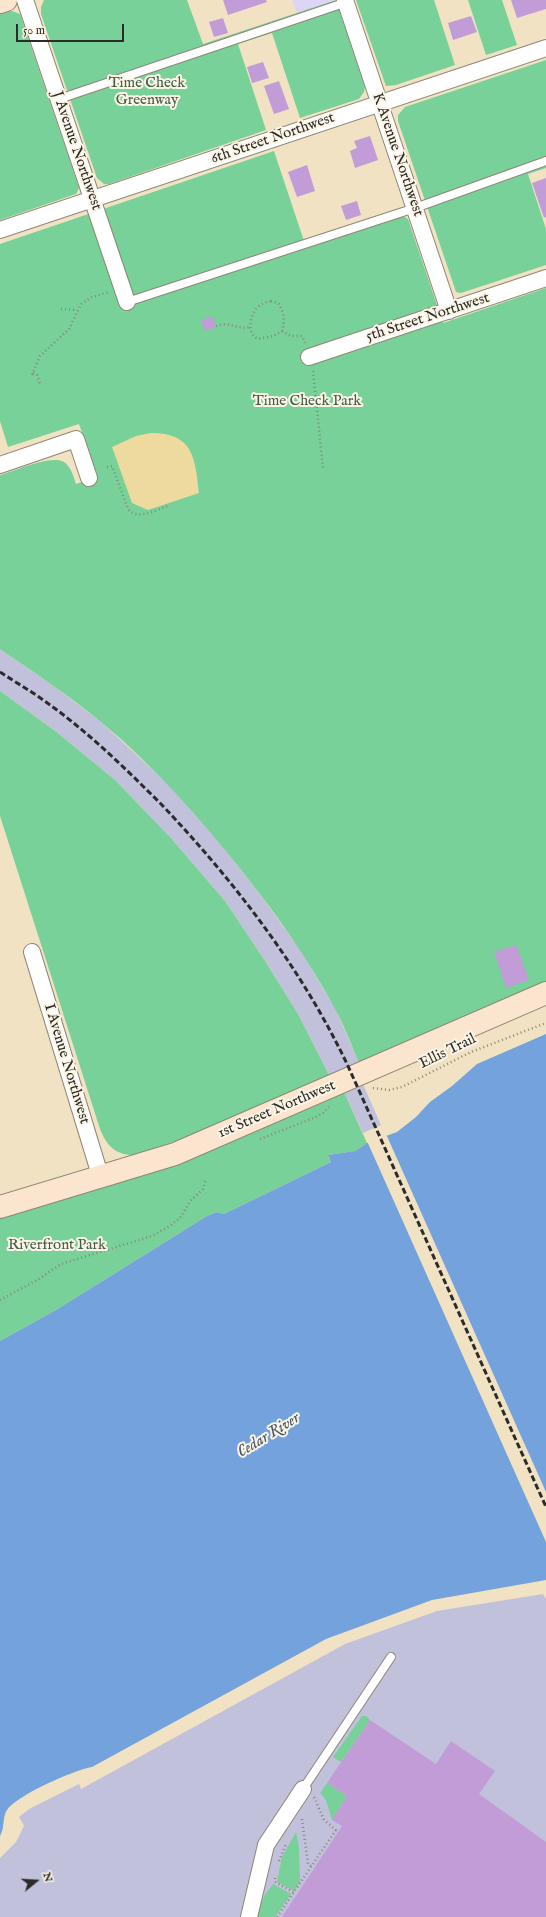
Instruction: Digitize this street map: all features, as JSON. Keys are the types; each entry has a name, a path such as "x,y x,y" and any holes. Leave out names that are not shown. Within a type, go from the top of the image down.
{"street":[{"path":"0,2 6,0"},
{"name":"J Avenue Northwest","path":"25,0 125,295"},
{"name":"K Avenue Northwest","path":"347,1 449,311"},
{"name":"6th Street Northwest","path":"0,230 546,48"},
{"name":"5th Street Northwest","path":"309,357 546,278"},
{"path":"0,465 76,439 89,478"},
{"name":"I Avenue Northwest","path":"32,952 100,1175"},
{"name":"1st Street Northwest","path":"0,1207 100,1175 174,1154 195,1146 546,993"},
{"path":"249,1917 266,1845 309,1794"}],"lane":[{"path":"59,99 347,1"},
{"path":"125,295 415,208 546,161"},
{"path":"309,1794 391,1657"}],"path":[{"path":"40,384 37,374 33,374 40,356 69,329 77,310 85,301 125,295"},
{"path":"274,301 280,306 283,316 282,331 273,336 258,339 252,334 250,327 252,316 257,308 266,302 274,301"},
{"path":"61,309 77,310"},
{"path":"216,326 230,324 240,328 250,327"},
{"path":"282,331 291,336 302,336 312,366 322,468"},
{"path":"107,468 112,466 128,509 131,513 140,515 168,506"},
{"name":"Ellis Trail","path":"368,1088 389,1090 402,1087 471,1052 546,1023"},
{"path":"0,1300 61,1264 152,1236 180,1218 191,1200 203,1189 206,1179"},
{"path":"309,1794 312,1804"},
{"path":"277,1917 337,1831 324,1820 309,1794"},
{"path":"299,1824 306,1814"},
{"path":"302,1819 308,1864 312,1867"},
{"path":"279,1862 288,1842"},
{"path":"275,1876 275,1882 295,1893"}],"shaded area":[{"path":"292,0 335,0 297,13"},
{"path":"0,649 51,684 101,722 166,782 207,827 257,890 301,951 336,1010 360,1065 330,1077 298,1014 225,901 170,837 115,780 54,730 0,691"},
{"path":"363,1084 381,1125 363,1133 344,1092"},
{"path":"543,1594 546,1599 546,1917 0,1917 0,1858 16,1842 24,1826 19,1817 29,1809 79,1784 81,1789 345,1644 437,1611"}],"green space":[{"name":"Time Check Greenway","path":"44,0 187,0 203,44 336,0 365,87 364,92 359,99 300,118 272,33 238,44 266,130 109,184 104,184 97,178 41,14 41,7"},
{"path":"356,0 434,0 455,65 396,85 386,86"},
{"path":"468,0 502,0 517,45 486,55"},
{"path":"12,11 20,14 79,188 76,194 0,220 0,14"},
{"path":"546,60 546,168 528,174 546,229 546,265 461,293 456,292 398,121 398,115 405,107"},
{"name":"Time Check Park","path":"274,151 306,247 403,216 408,219 443,323 546,288 546,984 360,1065 339,1016 303,955 268,904 210,832 176,793 121,739 76,703 0,649 0,475 42,462 58,460 64,462 69,467 76,484 97,477 79,424 8,447 0,421 0,244"},
{"path":"0,691 54,730 115,780 170,837 225,901 298,1014 330,1077 231,1120 145,1153 135,1155 124,1154 114,1150 107,1143 100,1129 0,816"},
{"name":"Riverfront Park","path":"344,1092 367,1143 355,1151 328,1155 331,1162 224,1214 217,1212 207,1216 56,1310 0,1341 0,1208"},
{"path":"362,1716 366,1716 370,1720 341,1762 333,1757"},
{"path":"327,1783 347,1796 332,1820 326,1800 320,1793"},
{"path":"296,1832 299,1847 300,1882 294,1891 277,1882 282,1857"},
{"path":"273,1884 291,1894 275,1917 257,1917 264,1896"}],"sand":[{"path":"151,433 165,434 176,437 184,442 193,458 196,468 199,493 148,510 132,503 112,447 136,436"}],"water":[{"name":"Cedar River","path":"546,1034 546,1580 432,1600 326,1639 92,1767 46,1784 22,1797 5,1813 0,1836 0,1341 56,1310 207,1216 217,1212 224,1214 331,1162 328,1155 355,1151 367,1143 397,1132 416,1117 430,1102 452,1086 477,1064"}],"pier":[{"path":"386,1134 546,1492 546,1542 367,1141"}],"building":[{"path":"223,0 266,0 267,2 228,15"},
{"path":"511,0 546,0 546,9 517,18"},
{"path":"471,16 477,32 453,40 448,23"},
{"path":"223,18 228,33 214,37 209,22"},
{"path":"263,62 269,78 252,83 247,67"},
{"path":"279,81 289,109 274,114 264,86"},
{"path":"370,136 378,160 355,168 350,151 357,148 354,141"},
{"path":"307,165 315,191 297,197 288,172"},
{"path":"546,178 546,217 544,218 532,183"},
{"path":"357,201 361,215 346,220 341,206"},
{"path":"212,316 216,327 205,331 201,320"},
{"path":"516,945 529,980 506,988 494,952"},
{"path":"370,1720 436,1764 451,1741 495,1771 479,1794 546,1842 546,1917 282,1917 342,1826 332,1820 347,1796 327,1783"}],"railway":[{"path":"0,672 40,698 76,725 120,764 161,804 215,864 241,896 288,961 310,995 348,1066 546,1507"}]}
